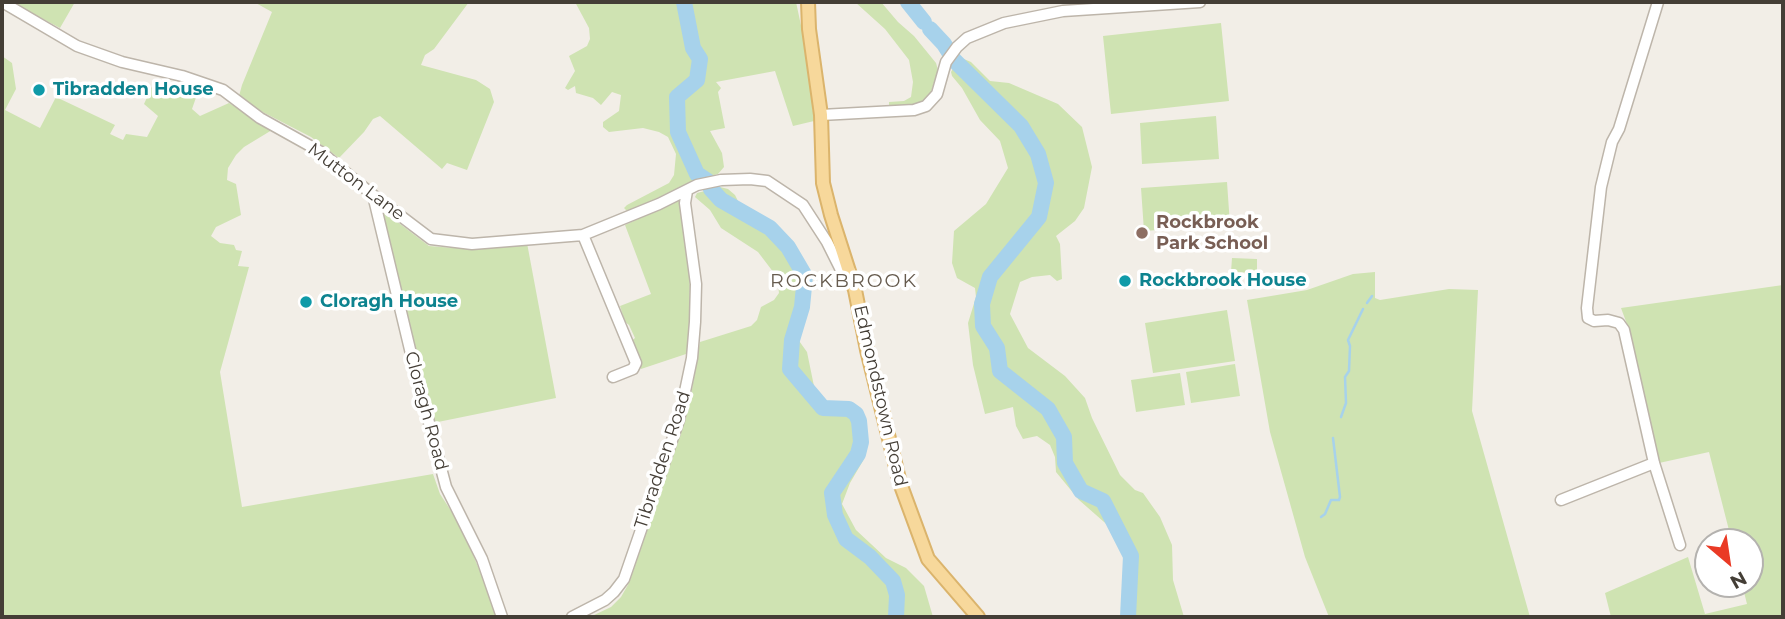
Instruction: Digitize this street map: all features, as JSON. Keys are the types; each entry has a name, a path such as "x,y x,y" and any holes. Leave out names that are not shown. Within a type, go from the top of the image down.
{"main road":[{"name":"Edmondstown Road","path":"808,2 821,115 823,183 850,271 900,483 928,559 978,617"}],"street":[{"name":"Mutton Lane","path":"2,2 77,46 122,62 182,76 223,90 260,118 321,152 431,239 472,244 583,234 687,191"},
{"path":"821,115 914,110 926,106 937,94 953,51 967,38 1037,15 1200,2"},
{"path":"1658,2 1619,129 1612,142 1601,187 1587,308 1588,318 1619,323 1624,330 1654,463 1680,545"},
{"path":"687,191 697,185 721,180 767,181 803,205 840,268 850,271"},
{"name":"Tibradden Road","path":"572,617 605,600 624,579 680,420 692,357 695,322 696,284 685,203 687,191"},
{"name":"Cloragh Road","path":"373,195 412,362 446,487 482,559 502,617"},
{"path":"583,234 636,363 633,369 613,376"},
{"path":"1561,500 1654,463"}],"green space":[{"path":"11,2 75,2 60,28"},
{"path":"254,2 469,2 434,49 425,55 421,65 476,80 490,89 494,102 467,170 447,163 442,169 380,116 373,119 339,158 311,137 249,105 239,96 272,12"},
{"path":"575,2 796,2 806,49 814,121 793,126 775,71 716,82 721,88 718,92 725,128 710,131 722,153 724,167 718,174 695,180 628,212 624,208 627,205 669,183 674,175 676,154 668,137 659,132 643,128 609,132 603,127 603,122 619,111 621,95 612,92 601,105 593,98 576,93 575,86 568,90 565,88 575,71 569,56 587,46 590,39 589,28"},
{"path":"855,2 881,2 936,63 938,70 930,95 920,105 889,109 889,102 904,101 911,97 913,82 909,60 885,29"},
{"path":"1221,23 1229,101 1111,114 1103,36"},
{"path":"2,56 12,63 16,89 5,110 40,128 56,97 115,125 110,134 123,140 126,134 147,137 158,116 144,104 155,80 199,89 192,109 200,116 229,103 272,130 244,147 228,168 227,180 236,184 241,215 216,227 211,236 220,243 234,245 236,250 242,251 238,266 249,267 220,372 242,507 433,474 440,494 461,526 499,617 2,617"},
{"path":"959,57 971,62 990,81 1009,83 1058,104 1082,127 1092,167 1084,208 1075,221 1056,236 1060,244 1062,279 1057,281 1050,275 1032,277 1020,282 1010,314 1028,348 1065,376 1085,398 1120,475 1135,490 1143,493 1160,517 1172,545 1173,580 1184,617 1122,617 1125,570 1122,545 1112,529 1079,500 1056,472 1055,457 1050,445 1037,436 1023,439 1016,426 1013,407 985,414 973,365 968,323 976,297 975,288 957,278 952,263 954,231 986,204 1008,168 1000,141 980,120 952,76 951,72"},
{"path":"1216,116 1219,159 1142,164 1140,123"},
{"path":"1227,182 1230,225 1144,231 1141,188"},
{"path":"720,187 735,195 756,225 787,242 802,264 811,290 808,305 799,320 797,338 807,352 815,391 824,406 844,404 854,407 861,417 866,439 864,459 842,504 856,530 886,558 906,568 924,586 933,617 590,617 611,607 629,583 689,407 700,342 751,326 757,320 761,307 774,300 779,293 777,277 758,252 721,228 710,210 695,197 697,193"},
{"path":"679,200 690,270 689,353 641,369 630,342 635,338 625,322 620,306 651,294 625,225"},
{"path":"382,213 429,246 454,248 527,243 556,398 433,423"},
{"path":"1232,237 1258,238 1257,251 1232,250"},
{"path":"1232,258 1257,259 1257,273 1231,272"},
{"path":"1375,272 1375,298 1380,300 1449,289 1478,290 1472,411 1530,617 1329,617 1305,557 1270,432 1247,300 1307,290 1353,274"},
{"path":"1783,285 1783,617 1611,617 1605,593 1688,557 1694,577 1694,598 1700,598 1705,614 1747,604 1746,598 1764,598 1764,528 1728,528 1709,452 1659,463 1631,335 1621,308"},
{"path":"1227,310 1235,361 1153,373 1145,323"},
{"path":"1235,364 1240,396 1191,403 1186,372"},
{"path":"1180,373 1185,405 1136,412 1131,380"}],"waterway":[{"path":"684,2 693,48 700,59 697,80 677,97 678,132 697,174 709,182 711,189 721,200 770,228 788,247 805,276 802,307 792,340 790,369 823,408 849,409 856,414 859,421 861,442 858,454 832,493 835,515 846,539 870,557 893,581 897,595 896,617"},
{"path":"908,2 924,22"},
{"path":"930,29 954,60 1021,126 1038,154 1046,183 1039,217 990,277 982,304 983,326 997,348 1000,371 1048,409 1064,437 1065,463 1081,491 1103,501 1131,556 1128,617"},
{"path":"1367,303 1372,296"},
{"path":"1341,417 1346,403 1345,377 1349,371 1348,340 1363,309"},
{"path":"1321,517 1331,500 1339,500 1340,497 1333,438"}],"place":[{"name":"Tibradden House","path":"39,90"},
{"name":"Rockbrook Park School","path":"1142,233"},
{"name":"Rockbrook House","path":"1125,281"},
{"name":"Cloragh House","path":"306,302"}],"district":[{"name":"ROCKBROOK","path":"844,281"}]}
